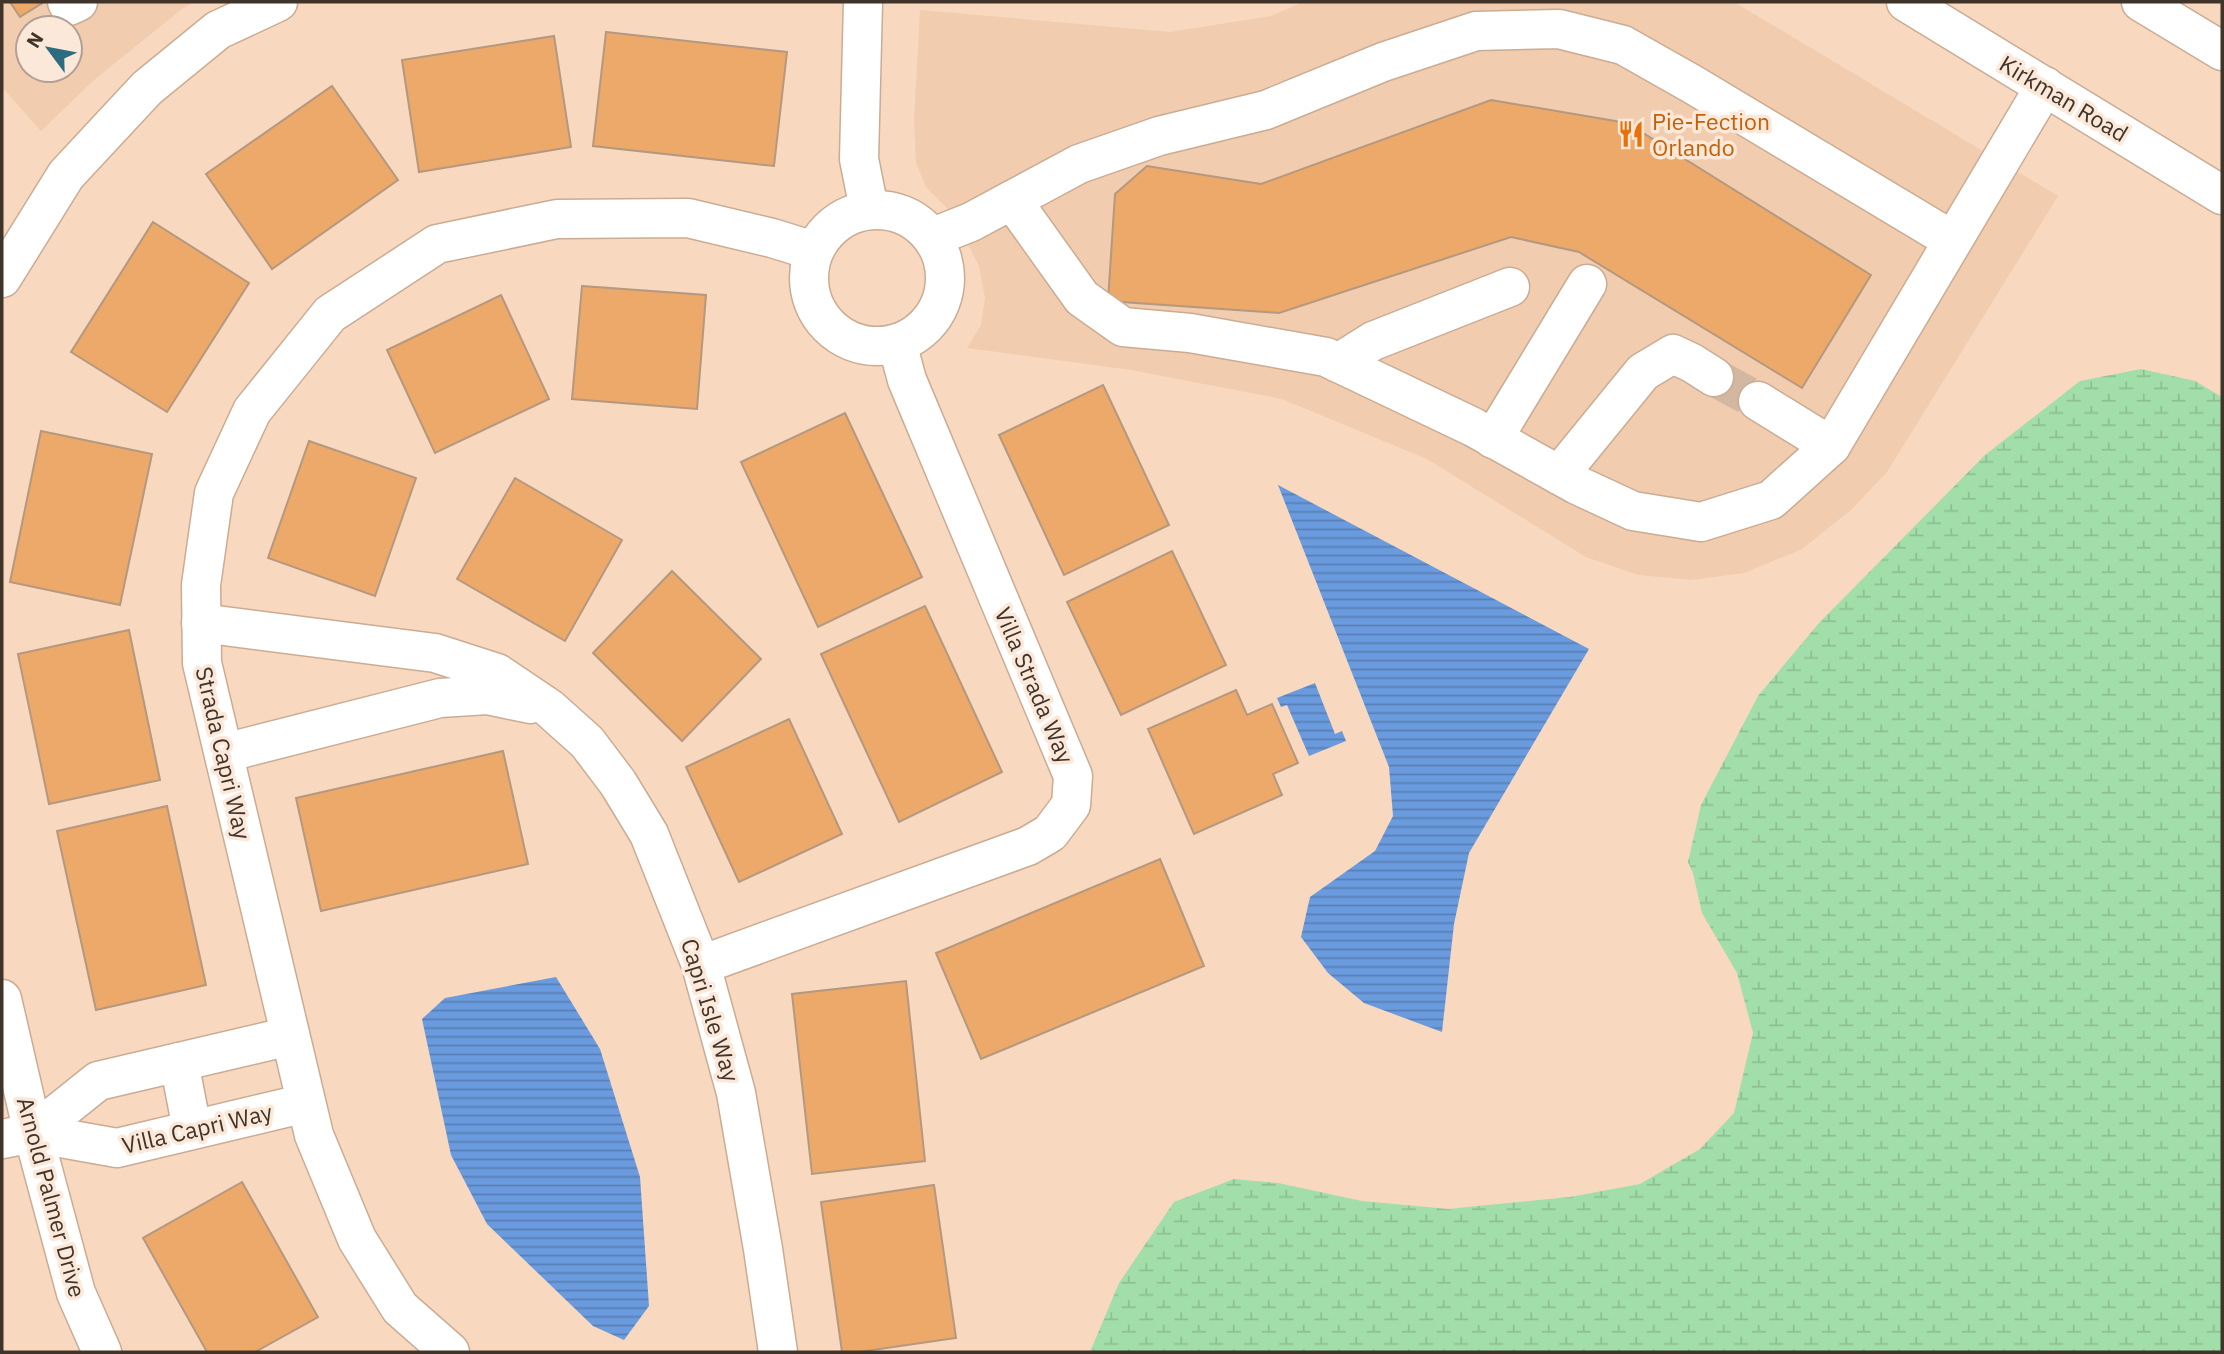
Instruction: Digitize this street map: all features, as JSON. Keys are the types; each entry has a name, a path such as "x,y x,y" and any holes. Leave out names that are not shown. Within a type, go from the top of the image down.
{"street":[{"path":"67,2 69,6 78,2"},
{"path":"2,278 66,175 210,16 278,2"},
{"path":"863,2 859,159 869,209"},
{"name":"Kirkman Road","path":"1906,2 2222,195"},
{"path":"2141,2 2222,51"},
{"path":"933,237 971,222 1079,164 1159,136 1266,110 1383,62 1476,31 1559,29 1623,46 1692,84 1952,240"},
{"path":"1012,200 1082,298 1124,327 1190,332 1326,357 1633,511 1701,522 1770,500 1831,446 2045,86"},
{"path":"869,209 893,211 915,220 933,237 943,258 946,282 940,305 929,323 910,338 888,346 864,345 840,335 823,319 812,298 809,274 814,251 827,231 846,217 869,209"},
{"name":"Strada Capri Way","path":"450,1352 400,1308 357,1239 314,1135 202,663 201,585 214,493 252,411 330,314 437,244 557,219 688,218 814,251"},
{"path":"1493,439 1587,284"},
{"path":"1338,363 1374,341 1510,287"},
{"name":"Villa Strada Way","path":"701,965 1028,846 1050,833 1071,805 1073,776 907,380 897,343"},
{"path":"1559,475 1643,372 1673,354 1714,377"},
{"path":"1758,401 1831,446"},
{"name":"Capri Isle Way","path":"201,623 435,653 497,673 549,708 587,742 618,783 649,834 701,965 736,1093 778,1352"},
{"name":"Capri Isle Way","path":"224,753 440,698 487,695 549,708"},
{"name":"Arnold Palmer Drive","path":"2,999 18,1136 76,1293 102,1352"},
{"path":"18,1136 98,1081 290,1036"},
{"path":"179,1062 192,1129"},
{"name":"Villa Capri Way","path":"18,1136 117,1148 306,1103"}],"shaded area":[{"path":"2,2 194,2 94,80 41,131 2,87"},
{"path":"1303,2 1734,2 2058,196 1887,472 1851,510 1802,549 1744,573 1691,580 1639,575 1586,557 1427,459 1282,399 1131,370 967,348 981,325 985,298 979,266 952,213 926,187 916,163 914,121 920,10 1170,32 1271,16"}],"green space":[{"path":"2141,369 2195,381 2222,397 2222,1352 1090,1352 1119,1283 1174,1202 1234,1179 1278,1183 1362,1201 1448,1209 1570,1197 1640,1184 1700,1149 1734,1113 1753,1033 1737,973 1702,913 1688,862 1701,805 1758,696 1819,623 1985,455 2080,381"}],"water":[{"path":"1278,485 1589,649 1469,853 1454,924 1442,1032 1364,1003 1328,973 1301,937 1310,897 1375,851 1393,816 1389,767"},
{"path":"1315,683 1335,734 1342,731 1346,741 1309,756 1287,705 1281,707 1277,698"},
{"path":"556,977 600,1049 640,1177 649,1306 624,1340 593,1326 487,1224 451,1155 422,1019 445,998"}],"building":[{"path":"10,2 44,2 25,14 18,14"},
{"path":"606,32 787,52 774,166 593,146"},
{"path":"554,36 571,147 419,172 402,60"},
{"path":"332,86 398,180 272,269 206,174"},
{"path":"1491,100 1627,123 1871,275 1802,388 1579,252 1511,237 1279,313 1108,301 1115,194 1147,166 1261,184"},
{"path":"153,222 249,283 167,412 71,352"},
{"path":"582,286 706,295 697,409 572,399"},
{"path":"501,295 549,399 435,453 387,350"},
{"path":"1103,385 1169,525 1064,575 999,435"},
{"path":"845,413 922,577 818,627 741,462"},
{"path":"41,431 152,454 120,605 10,582"},
{"path":"309,441 416,478 375,596 268,558"},
{"path":"515,478 622,540 565,641 457,579"},
{"path":"1172,551 1226,665 1121,715 1067,602"},
{"path":"672,571 761,659 682,741 593,653"},
{"path":"925,606 1002,772 899,822 821,654"},
{"path":"129,630 160,780 49,804 18,654"},
{"path":"1236,690 1247,715 1272,704 1298,763 1273,774 1282,795 1194,834 1148,729"},
{"path":"789,719 842,834 739,882 686,767"},
{"path":"503,751 528,864 321,911 296,798"},
{"path":"167,806 206,985 96,1010 57,831"},
{"path":"1160,859 1204,966 981,1059 936,953"},
{"path":"906,981 925,1161 812,1174 792,994"},
{"path":"242,1182 318,1317 255,1352 207,1352 143,1238"},
{"path":"934,1185 956,1338 842,1352 821,1202"}],"tunnel":[{"path":"1714,377 1758,401"}],"place":[{"name":"Pie-Fection Orlando","path":"1631,134"}]}
